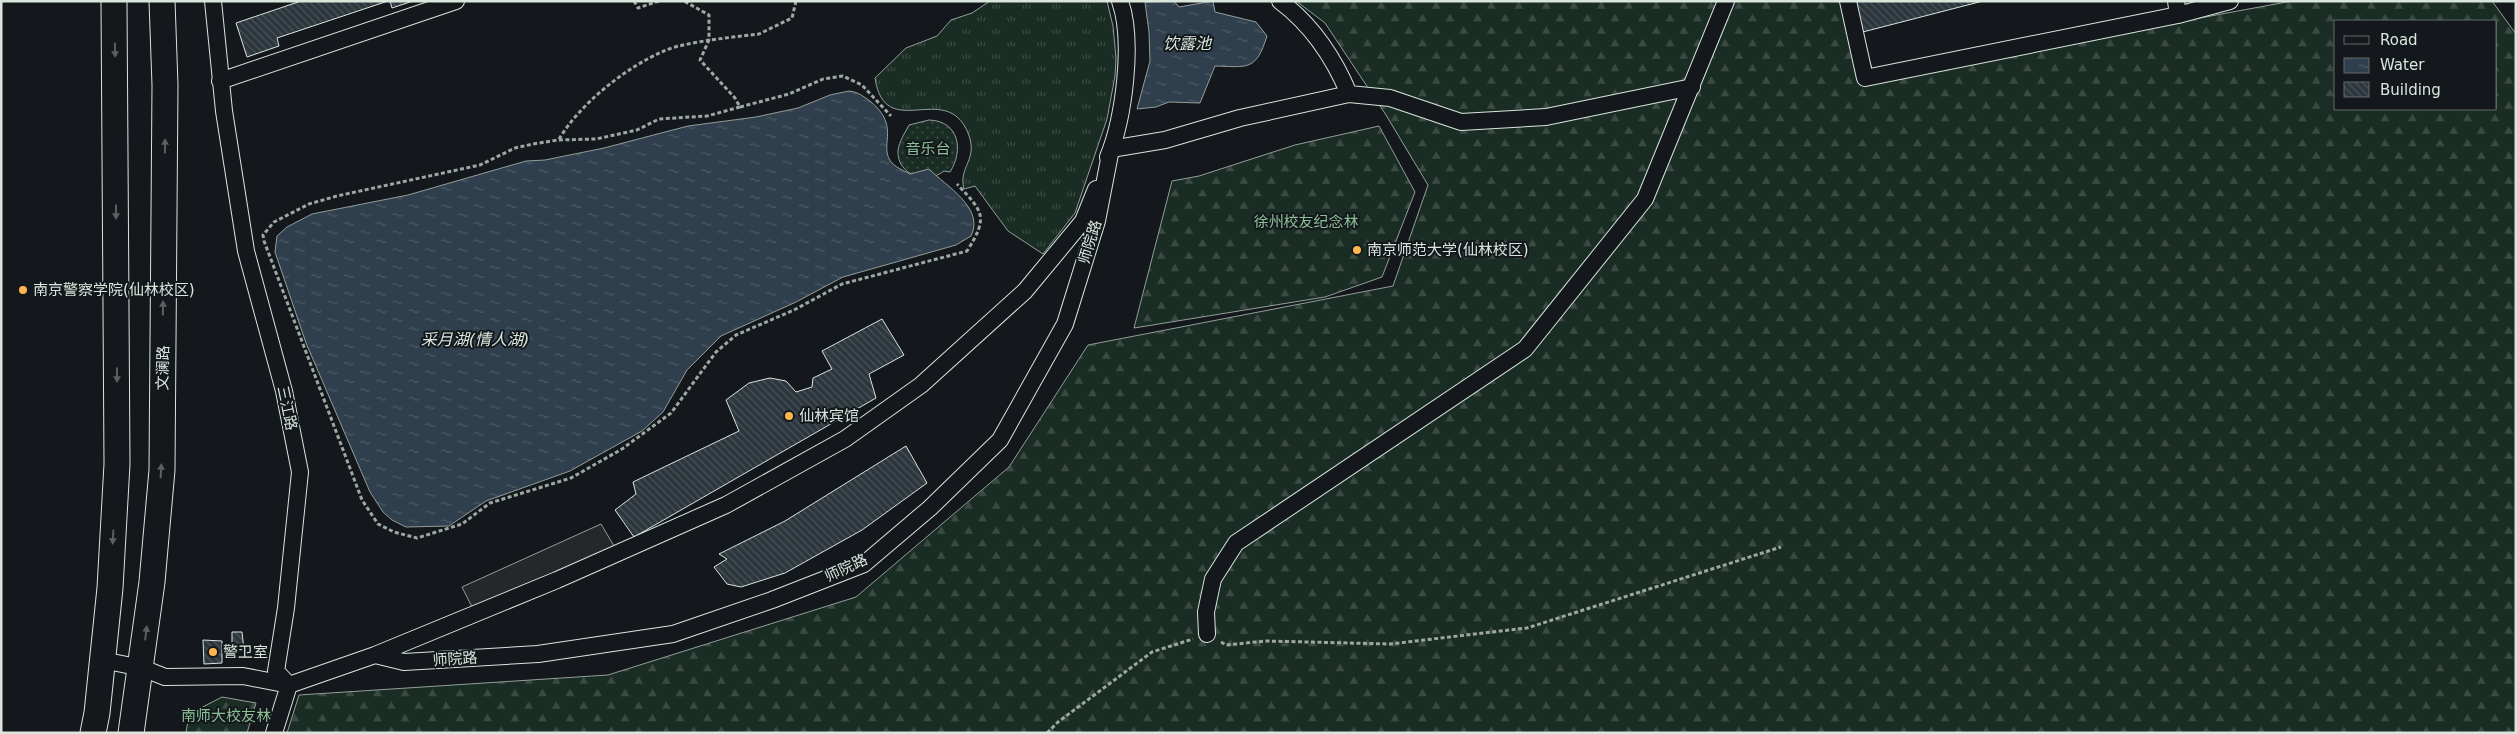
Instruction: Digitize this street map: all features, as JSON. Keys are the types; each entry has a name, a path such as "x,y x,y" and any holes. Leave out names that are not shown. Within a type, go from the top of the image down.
{"main road":[{"path":"92,733 110,588 117,464 114,1"},
{"name":"文澜路","path":"131,733 142,668 162,470 165,95 162,1"}],"street":[{"name":"三江路","path":"214,1 220,80 246,251 284,391 300,472 286,608 276,671 289,685"},
{"path":"220,80 456,1"},
{"name":"师院路","path":"375,655 404,662 538,654 673,634 772,600 864,564 930,508 1000,440 1065,324 1097,221 1126,86 1124,13 1120,1"},
{"path":"1280,1 1312,30 1339,71 1349,94"},
{"path":"1207,634 1206,612 1213,579 1236,543 1524,349 1645,198 1726,1"},
{"path":"1848,1 1865,78 2177,8 2230,1"},
{"path":"1111,149 1164,140 1240,118 1349,94 1390,98 1461,122 1546,117 1692,87"},
{"name":"师院路","path":"289,685 375,655 557,580 726,505 845,439 922,385 1025,292 1083,221 1111,149"},
{"path":"102,660 142,668 165,677 243,676 289,685 274,733"}],"path":[{"path":"634,1 638,8 658,1"},
{"path":"684,1 709,15 709,40 700,60 735,98 740,107"},
{"path":"558,140 566,127 622,74 665,50 709,40 759,34 792,18 796,1"},
{"path":"892,116 862,85 843,76 823,79 789,94 707,116 660,119 637,130 596,139 558,140 515,148 480,165 426,175 308,204 274,222 263,235 362,500 378,524 394,532 417,538 438,533 462,524 490,503 571,478 622,449 671,413 716,352 736,335 794,310 842,284 967,250 981,225 981,216 978,206 957,184"},
{"path":"1047,733 1058,722 1152,652 1207,634 1226,645 1266,641 1390,644 1527,628 1781,547"}],"green space":[{"path":"990,1 1107,1 1113,26 1116,58 1115,76 1107,119 1075,213 1043,254 1008,231 975,186 964,189 964,174 970,157 971,142 968,133 958,118 946,111 932,109 903,110 891,107 881,97 875,78 906,48 937,36 951,20 972,13"},
{"name":"南京师范大学(仙林校区)","path":"1296,1 1850,1 1875,78 2292,1 2492,1 2516,34 2516,733 287,733 299,695 608,675 856,597 1009,467 1088,345 1393,286 1428,185 1386,115 1325,23"},
{"name":"音乐台","path":"929,120 947,125 953,131 956,138 957,155 950,172 944,171 930,177 922,177 908,172 902,166 898,151 901,140 909,125"},
{"name":"徐州校友纪念林","path":"1379,126 1415,192 1382,277 1325,297 1134,328 1172,181 1199,176 1295,145"},
{"name":"南师大校友林","path":"222,697 256,703 247,733 186,733 189,714"}],"shaded area":[{"path":"601,524 614,546 473,609 462,587"}],"water":[{"name":"饮露池","path":"1174,1 1179,7 1213,1 1215,12 1256,22 1267,36 1259,56 1249,64 1236,67 1215,66 1200,103 1169,102 1156,107 1137,109 1150,61 1145,2"},
{"name":"采月湖(情人湖)","path":"849,91 863,96 880,111 887,128 888,158 893,164 910,174 929,169 962,198 973,216 974,226 971,236 956,245 843,277 796,302 721,336 687,370 663,412 642,431 570,471 486,501 449,526 406,527 392,520 383,512 370,492 306,343 275,252 277,236 287,227 312,214 408,195 526,161 545,160 604,148 688,126 756,117 798,108 830,95"}],"building":[{"path":"301,1 388,1 277,38 279,46 247,57 236,23"},
{"path":"390,1 413,1 392,8"},
{"path":"1848,1 1983,1 1855,34"},
{"name":"仙林宾馆","path":"882,319 904,355 869,374 876,398 634,537 615,510 636,494 633,482 739,431 726,400 749,383 770,378 786,381 796,392 812,387 813,378 832,369 822,351"},
{"name":"仙林宾馆","path":"906,446 927,483 862,530 785,573 741,587 727,584 714,567 727,559 719,554 785,521"},
{"path":"232,632 242,632 244,650 232,649"},
{"name":"警卫室","path":"203,640 222,641 222,663 204,664"}],"place":[{"name":"南京师范大学(仙林校区)","path":"1357,250"},
{"name":"南京警察学院(仙林校区)","path":"23,290"},
{"name":"仙林宾馆","path":"789,416"},
{"name":"警卫室","path":"213,652"}]}
